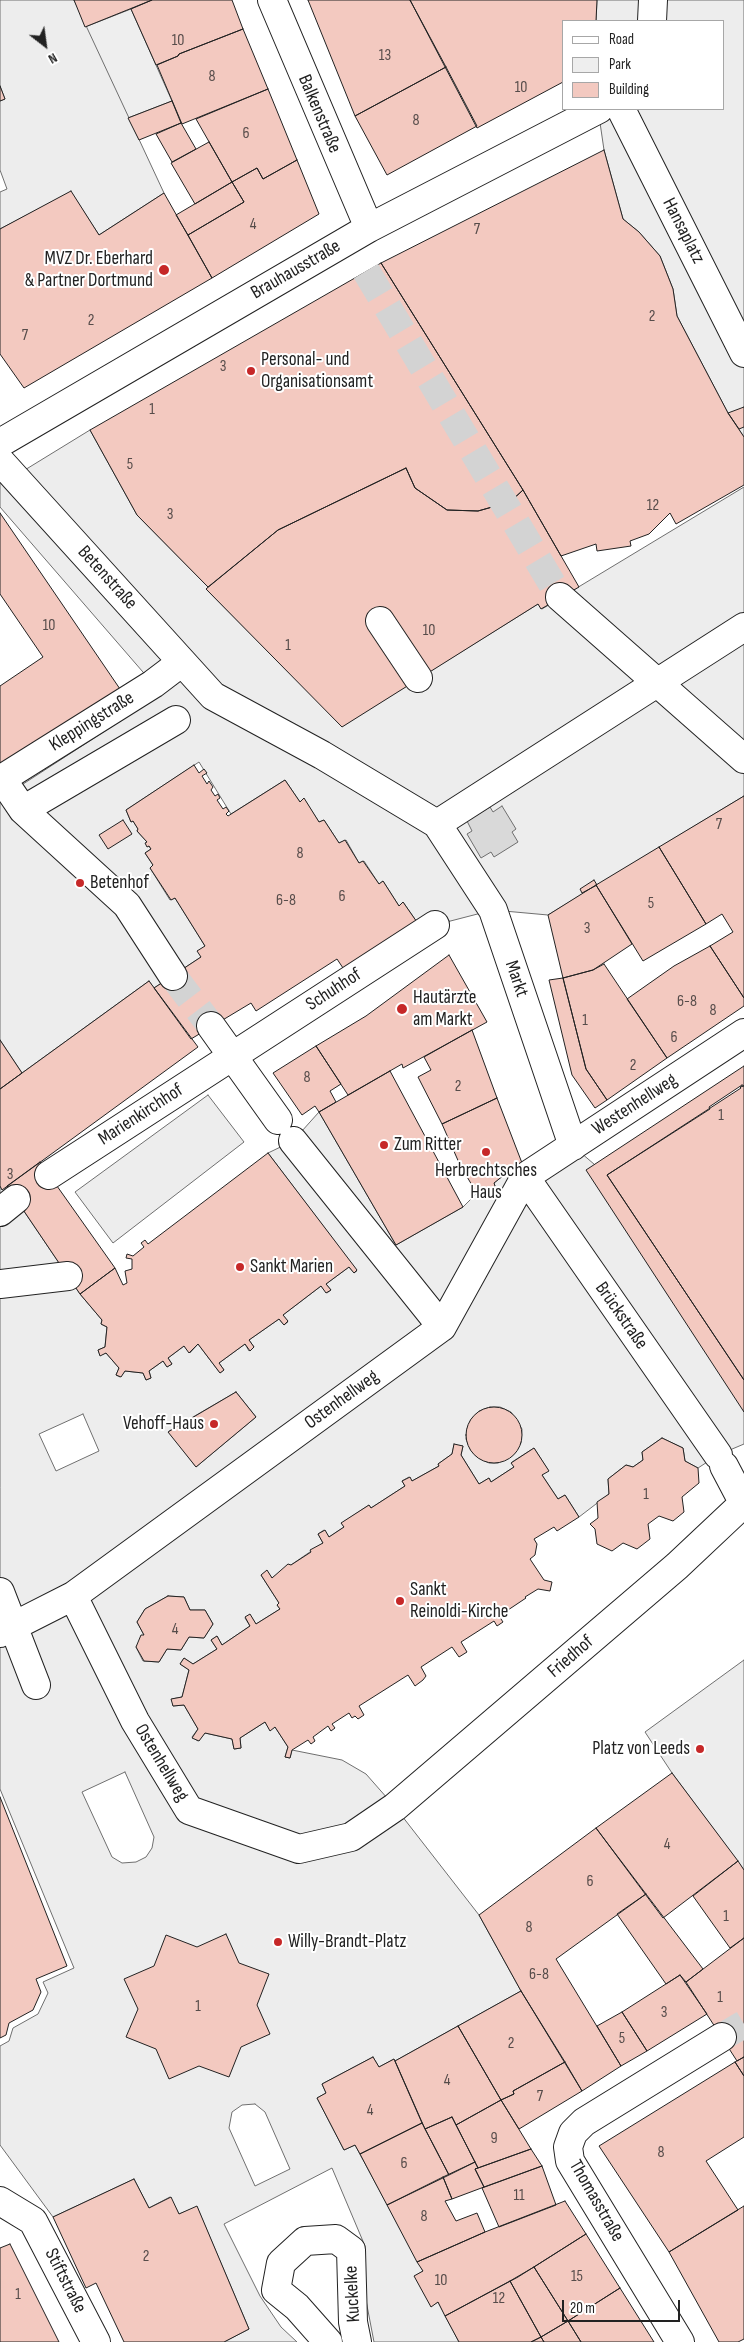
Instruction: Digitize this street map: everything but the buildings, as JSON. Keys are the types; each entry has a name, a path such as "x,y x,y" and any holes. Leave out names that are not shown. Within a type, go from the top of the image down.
{"street":[{"name":"Balkenstraße","path":"272,0 369,228"},
{"path":"652,20 653,0"},
{"name":"Brauhausstraße","path":"0,443 369,228 597,110"},
{"name":"Hansaplatz","path":"622,110 744,352"},
{"name":"Betenstraße","path":"0,461 213,696 322,755"},
{"path":"560,597 744,759"},
{"path":"380,620 418,678"},
{"path":"437,824 744,627"},
{"name":"Kleppingstraße","path":"1,780 81,750 153,684 182,662"},
{"path":"23,810 81,750 179,718 213,696"},
{"name":"Markt","path":"322,755 437,824 493,910 573,1146"},
{"path":"1,780 23,810 127,905 172,976"},
{"name":"Schuhhof","path":"233,1055 435,925"},
{"path":"211,1026 285,1130 442,1327"},
{"name":"Westenhellweg","path":"525,1177 744,1033"},
{"name":"Marienkirchhof","path":"49,1174 233,1055"},
{"name":"Ostenhellweg","path":"6,1630 73,1596 442,1327 525,1177"},
{"name":"Brückstraße","path":"525,1177 721,1461 744,1504"},
{"path":"0,1284 68,1276"},
{"name":"Friedhof","path":"395,1807 677,1566 744,1504"},
{"path":"0,1592 6,1630 36,1685"},
{"name":"Ostenhellweg","path":"73,1596 135,1721 189,1810 299,1849 327,1850 395,1807"},
{"name":"Thomasstraße","path":"680,2342 570,2161 568,2147 573,2133 584,2122 722,2037"},
{"name":"Stiftstraße","path":"0,2200 33,2221 96,2342"},
{"name":"Kuckelke","path":"328,2342 297,2308 276,2290 281,2263 305,2241 336,2239 351,2250 353,2322 356,2342"}],"green space":[{"path":"131,9 172,101 128,118 85,27"}],"shaded area":[{"path":"0,0 74,0 164,193 99,235 71,192 0,229 0,192 7,189 0,170 0,101 5,99 0,86"},
{"path":"597,0 744,0 744,437 728,413 677,316 673,289 660,256 639,232 623,219 604,150 598,110 724,110 724,20 596,20"},
{"path":"90,430 137,515 208,587 206,589 342,726 538,604 542,609 744,487 744,796 548,915 493,910 435,925 419,925 403,902 399,906 383,881 379,884 364,861 359,863 346,840 339,843 324,820 319,822 304,799 300,802 285,780 231,814 199,762 126,810 131,822 133,821 138,829 137,831 151,849 145,853 153,865 150,868 170,900 175,898 205,946 201,957 154,988 149,981 22,1073 0,1040 0,799 162,694 0,507 0,479 15,476"},
{"path":"502,806 516,829 512,832 518,842 494,857 491,852 481,858 467,834 472,831 467,821 490,807 493,812"},
{"path":"208,1095 244,1142 113,1243 75,1192"},
{"path":"319,1112 396,1245 463,1207 477,1193 480,1197 495,1186 494,1183 522,1163 573,1146 609,1177 744,1380 744,1444 718,1455 698,1468 685,1461 683,1448 662,1438 642,1452 643,1460 633,1467 626,1465 608,1479 609,1494 579,1517 565,1495 558,1499 542,1475 548,1470 534,1448 512,1462 514,1467 491,1482 489,1478 479,1484 461,1455 463,1446 454,1445 452,1454 438,1464 439,1466 412,1481 409,1477 402,1481 405,1486 371,1508 369,1505 342,1523 344,1527 329,1537 324,1530 318,1534 323,1543 272,1578 267,1571 261,1575 279,1603 277,1605 280,1609 256,1624 250,1615 245,1618 250,1626 222,1645 217,1636 211,1640 217,1649 193,1664 184,1658 180,1664 189,1670 182,1697 172,1699 173,1706 184,1705 198,1729 192,1737 198,1741 205,1733 232,1739 234,1749 241,1748 240,1738 265,1722 270,1730 275,1727 288,1747 285,1757 290,1758 292,1750 342,1760 366,1774 395,1807 479,1915 521,1991 395,2061 394,2059 379,2067 373,2057 322,2084 326,2093 317,2098 344,2150 355,2145 423,2271 415,2276 431,2306 438,2302 459,2342 374,2342 364,2290 365,2246 332,2168 224,2224 260,2296 281,2327 297,2342 224,2342 249,2329 197,2207 179,2214 170,2197 149,2208 134,2179 53,2217 0,2145 0,2046 9,2041 13,2028 38,2014 48,1993 43,1982 74,1968 0,1789 0,1186 2,1189 7,1186 80,1294 102,1320 101,1324 107,1327 105,1347 98,1350 100,1355 106,1353 119,1368 116,1375 120,1377 125,1371 143,1373 146,1380 151,1378 149,1371 163,1361 167,1367 172,1364 168,1358 184,1346 190,1353 198,1344 220,1373 224,1370 219,1363 245,1344 249,1351 254,1347 249,1340 279,1319 284,1325 288,1322 283,1315 321,1286 327,1293 331,1290 326,1284 349,1267 354,1273 357,1271 268,1153 293,1141","holes":["236,1392 256,1417 196,1467 169,1431","490,1407 500,1407 511,1412 522,1429 521,1443 514,1454 498,1463 489,1463 477,1457 471,1451 466,1439 471,1419 479,1411","83,1414 99,1451 56,1471 39,1434","168,1596 184,1597 190,1610 205,1610 213,1624 204,1638 189,1637 181,1650 167,1649 159,1662 143,1661 136,1647 144,1635 137,1622 145,1609","125,1772 154,1837 152,1848 146,1857 136,1862 122,1863 112,1857 82,1792","255,2104 265,2112 290,2169 255,2186 229,2128 232,2112 242,2105"]},
{"name":"Platz von Leeds","path":"744,1660 744,1870 672,1773 645,1732"}],"tunnel":[{"path":"366,271 560,597"},
{"path":"173,976 211,1026"},
{"path":"722,2037 744,2024"}],"place":[{"name":"MVZ Dr. Eberhard & Partner Dortmund","path":"164,270"},
{"name":"Personal- und Organisationsamt","path":"251,371"},
{"name":"Betenhof","path":"80,883"},
{"name":"Hautärzte am Markt","path":"402,1009"},
{"name":"Zum Ritter","path":"384,1145"},
{"name":"Herbrechtsches Haus","path":"486,1152"},
{"name":"Sankt Marien","path":"240,1267"},
{"name":"Vehoff-Haus","path":"214,1424"},
{"name":"Sankt Reinoldi-Kirche","path":"400,1601"},
{"name":"Platz von Leeds","path":"700,1749"},
{"name":"Willy-Brandt-Platz","path":"278,1942"}]}
